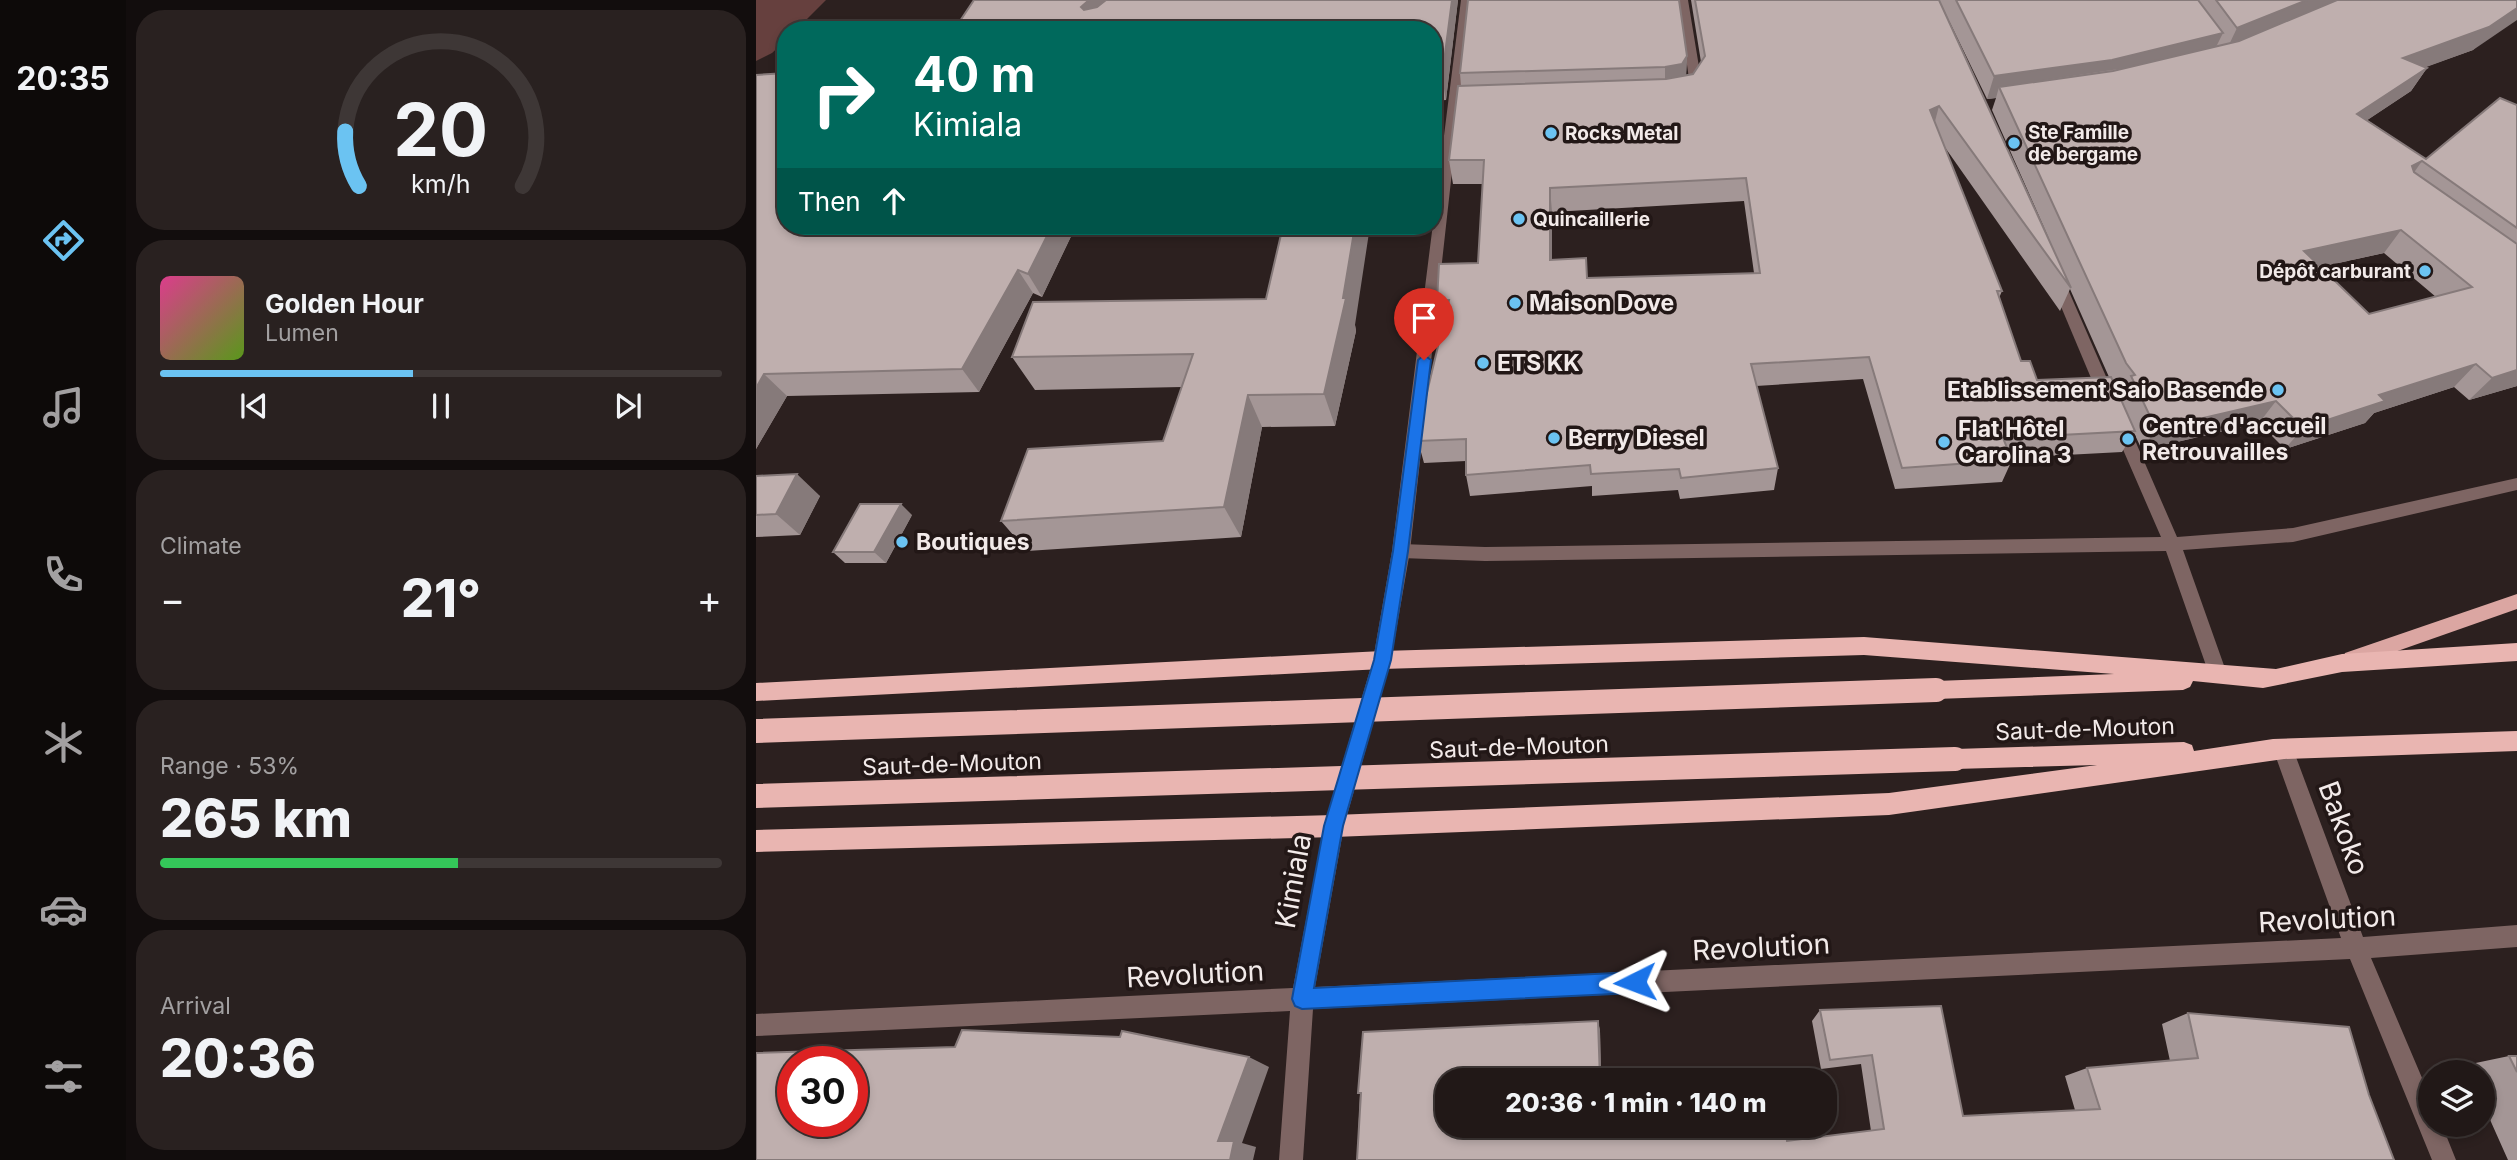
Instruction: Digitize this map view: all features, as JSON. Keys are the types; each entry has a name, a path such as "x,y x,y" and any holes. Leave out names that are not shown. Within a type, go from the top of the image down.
{"highway":[{"path":"756,692 1382,660 1864,646 2276,678 2342,663 2517,652"},
{"name":"Saut-de-Mouton","path":"756,731 2276,678"},
{"path":"756,841 1334,826 1889,804 2283,749 2517,741"},
{"name":"Saut-de-Mouton","path":"756,796 2283,749"}],"main road":[{"path":"2342,663 2517,601"}],"street":[{"name":"Kimiala","path":"1442,216 1459,103 1466,0"},
{"path":"1676,94 1687,92 1695,79 1683,0"},
{"path":"1442,142 1451,142"},
{"name":"Kimiala","path":"1291,1160 1302,999 1334,826 1382,660 1401,551 1440,235"},
{"path":"2052,269 2172,544 2218,674"},
{"path":"1401,551 1485,554 2172,544 2293,535 2517,484"},
{"name":"Bakoko","path":"2283,749 2356,948 2444,1160"},
{"name":"Revolution","path":"756,1025 2356,948 2517,936"}],"shaded area":[{"path":"756,0 826,0 805,21 777,21 777,48 756,61"}],"building":[{"path":"974,0 1089,0 1081,7 1084,10 1097,7 1106,0 1452,0 1442,77 1442,21 960,21"},
{"path":"1468,0 1679,0 1687,56 1682,64 1665,67 1460,73"},
{"path":"1695,0 1939,0 2071,288 1939,106 1930,110 2002,291 1997,291 2021,361 2030,361 2037,380 2111,377 2135,431 2003,438 2012,460 1902,468 1869,357 1751,364 1778,468 1681,478 1679,469 1591,474 1590,465 1466,475 1466,439 1418,441 1422,405 1449,300 1437,301 1439,264 1478,263 1484,160 1449,160 1458,86 1666,79 1693,74 1705,56","holes":["1746,178 1760,273 1587,278 1586,258 1550,260 1550,188"]},
{"path":"1956,0 2198,0 2223,33 2112,60 1994,76"},
{"path":"2216,0 2307,0 2237,28"},
{"path":"2337,0 2517,0 2517,8 2489,27 2403,58 2427,68 2357,114 2426,159 2500,98 2517,105 2517,228 2422,161 2412,166 2414,172 2517,244 2517,370 2492,378 2476,364 2379,395 2385,401 2303,428 2276,401 2156,429 2131,376 2135,375 2126,363 1999,87 2113,71 2239,41","holes":["2401,230 2472,287 2369,314 2304,251"]},
{"path":"777,74 777,235 1048,235 1028,274 1018,270 962,369 764,374 756,388 756,75"},
{"path":"1281,235 1354,235 1343,298 1346,298 1324,394 1248,395 1224,507 1001,521 1028,449 1163,441 1193,354 1012,357 1033,302 1266,299"},
{"path":"797,474 776,514 756,515 756,476"},
{"path":"860,504 901,504 874,552 833,552"},
{"path":"1941,1006 1963,1116 2100,1109 2087,1068 2198,1058 2188,1013 2349,1027 2369,1095 2394,1160 1357,1160 1361,1093 1358,1093 1363,1032 1598,1021 1600,1068 1435,1068 1435,1138 1787,1138 1787,1141 1837,1138 1837,1135 1884,1129 1872,1055 1830,1060 1820,1010"},
{"path":"962,1030 1120,1037 1122,1031 1249,1057 1218,1141 1234,1141 1230,1160 756,1160 756,1053 777,1052 777,1137 868,1137 868,1050 955,1047"},
{"path":"2509,1056 2517,1056 2517,1072"}],"place":[{"name":"Rocks Metal","path":"1551,133"},
{"name":"Ste Famille de bergame","path":"2014,143"},
{"name":"Quincaillerie","path":"1519,219"},
{"name":"Dépôt carburant","path":"2425,271"},
{"name":"Maison Dove","path":"1515,303"},
{"name":"ETS KK","path":"1483,363"},
{"name":"Etablissement Saio Basende","path":"2278,390"},
{"name":"Berry Diesel","path":"1554,438"},
{"name":"Centre d'accueil Retrouvailles","path":"2128,439"},
{"name":"Flat Hôtel Carolina 3","path":"1944,442"},
{"name":"Boutiques","path":"902,542"}],"route":[{"path":"1424,360 1401,551 1382,660 1334,826 1302,999 1635,982"}]}
